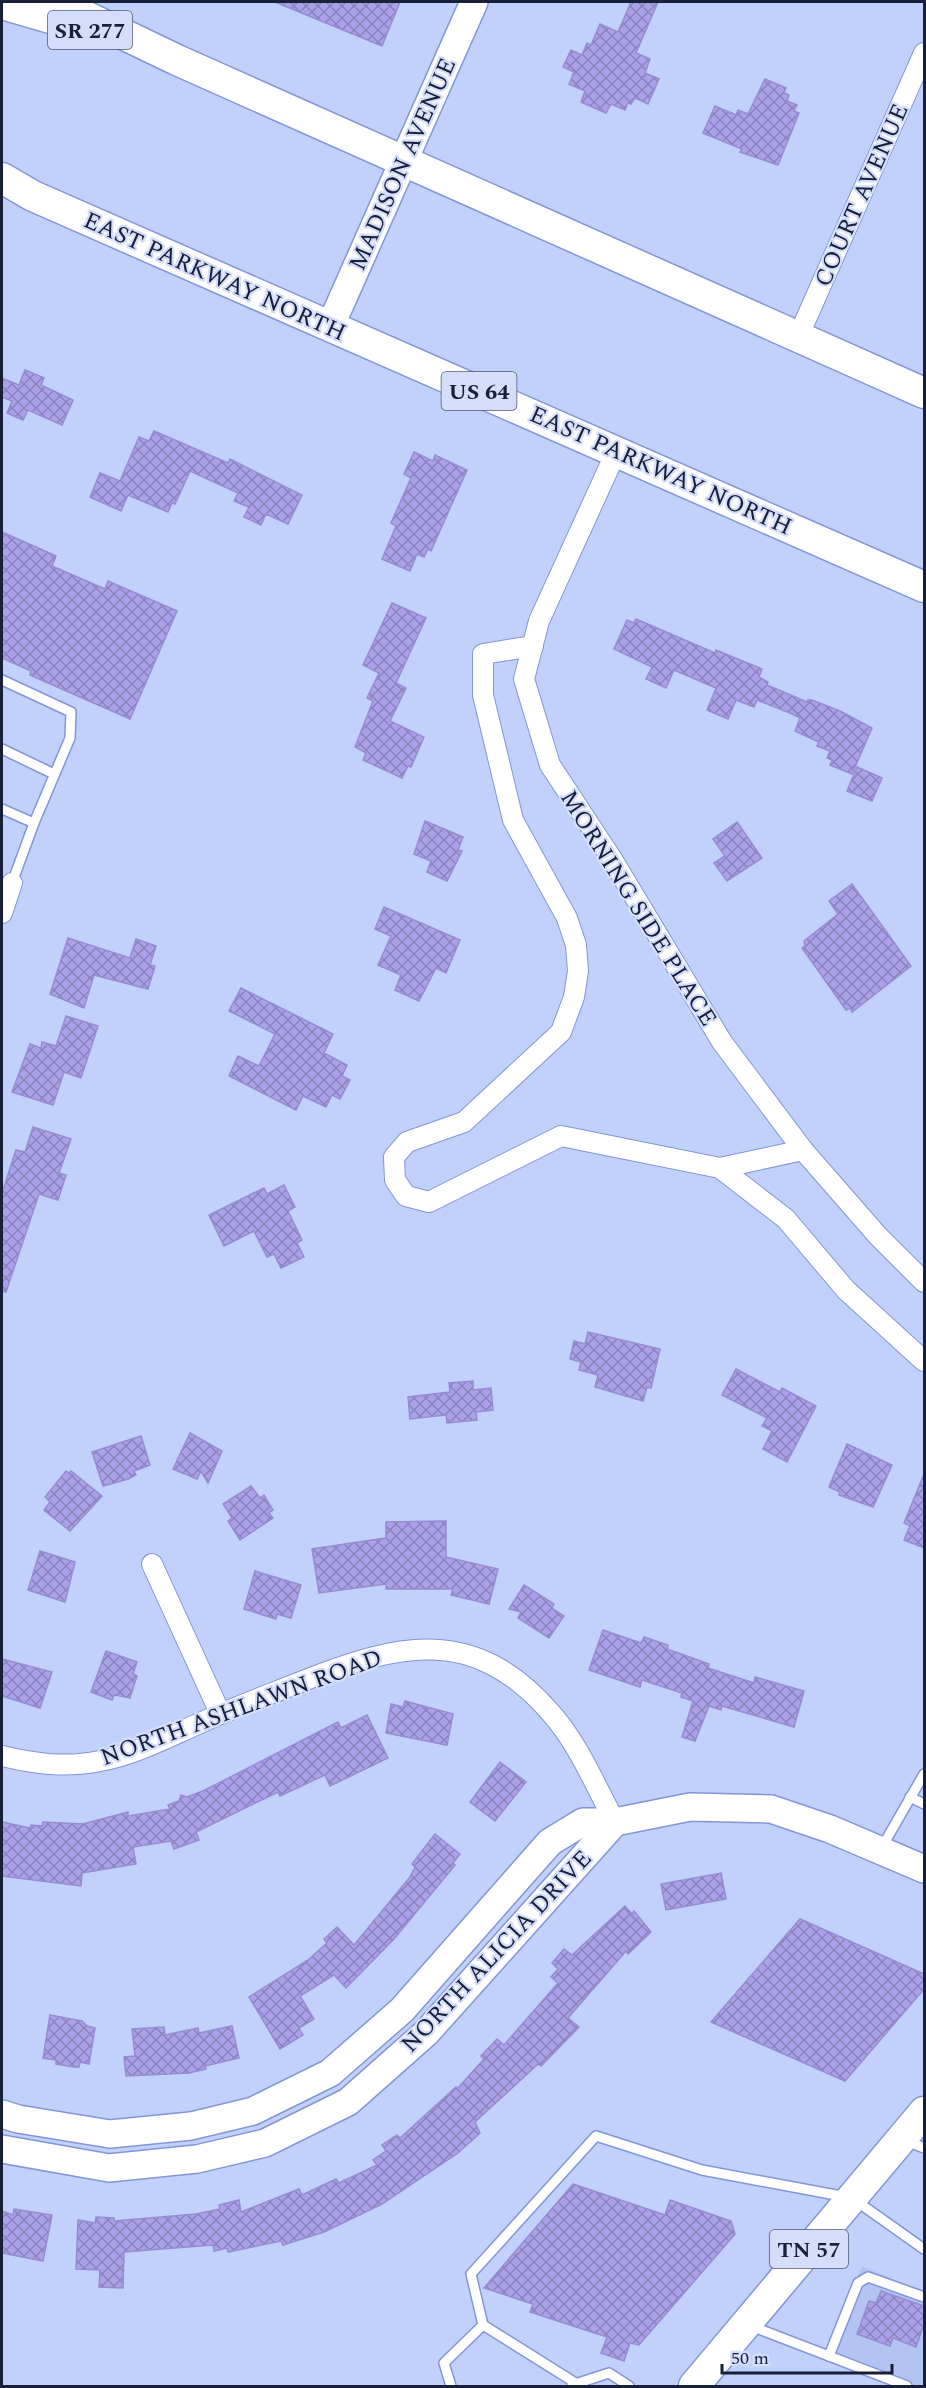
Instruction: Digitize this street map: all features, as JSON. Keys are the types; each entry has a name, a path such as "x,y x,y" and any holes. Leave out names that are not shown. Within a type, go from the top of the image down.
{"main road":[{"name":"MADISON AVENUE","path":"330,327 474,2"},
{"name":"SR 277","path":"2,4 49,16 177,60"},
{"path":"59,4 177,60 924,393"},
{"path":"2,178 33,196"},
{"name":"US 64","path":"2,184 33,196"},
{"name":"EAST PARKWAY NORTH","path":"33,196 617,450 924,587"},
{"name":"NORTH ALICIA DRIVE","path":"2,2114 18,2119 110,2134 191,2126 253,2111 330,2073 402,2010 550,1842 583,1822 615,1822 690,1807 771,1809 924,1869"},
{"name":"NORTH ALICIA DRIVE","path":"2,2149 109,2168 197,2159 265,2143 348,2102 426,2033 615,1822"},
{"name":"TN 57","path":"694,2386 852,2198 913,2144 924,2112"}],"street":[{"name":"COURT AVENUE","path":"798,337 924,52"},
{"name":"MORNING SIDE PLACE","path":"617,450 539,621 524,679 550,765 612,859 722,1042 803,1150 878,1236 924,1282"},
{"path":"533,646 483,654 483,695 513,820 567,918 576,945 578,971 574,997 561,1032 464,1122 407,1142 394,1157 395,1180 406,1196 429,1202 561,1136 720,1168 803,1150"},
{"path":"2,913 12,883"},
{"path":"720,1168 786,1219 846,1290 924,1361"},
{"path":"152,1564 220,1713"},
{"name":"NORTH ASHLAWN ROAD","path":"2,1756 31,1763 60,1765 103,1761 159,1741 220,1713 375,1654 426,1648 454,1651 480,1659 504,1672 527,1689 551,1713 573,1744 615,1822"}],"lane":[{"path":"2,680 71,712 70,738 34,823 12,883"},
{"path":"2,749 54,774"},
{"path":"2,809 34,823"},
{"path":"880,1850 924,1774"},
{"path":"910,1797 924,1804"},
{"path":"629,2386 609,2373 573,2384 483,2325 471,2274 596,2136 702,2170 852,2198 924,2249"},
{"path":"829,2356 858,2283 868,2277 924,2297"},
{"path":"746,2324 907,2386"},
{"path":"451,2386 444,2363 483,2325"}],"shaded area":[{"path":"862,2266 924,2292 924,2386 894,2386 824,2358"}],"building":[{"path":"275,2 400,2 382,46"},
{"path":"631,2 658,2 636,53 650,59 645,73 659,79 648,104 635,98 631,104 628,103 625,110 611,104 606,113 581,102 585,91 569,84 574,72 563,67 571,50 582,55 587,43 591,45 600,24 618,32"},
{"path":"765,79 786,88 784,93 789,95 787,101 797,105 794,111 799,113 778,165 740,152 742,149 703,133 715,106 736,115 738,110 748,114"},
{"path":"25,370 44,378 41,385 73,400 62,425 28,410 23,420 7,413 12,401 2,397 2,378 19,385"},
{"path":"154,431 228,463 230,459 302,495 288,524 266,514 261,525 244,517 249,507 234,501 238,493 190,471 175,504 172,503 168,512 128,495 121,511 90,497 100,473 120,481 139,437 149,441"},
{"path":"414,452 433,461 435,455 467,470 431,551 428,549 424,557 417,554 410,571 382,559 396,526 391,523 411,478 404,474"},
{"path":"2,532 56,556 52,566 105,589 108,581 177,611 130,719 30,675 31,671 2,658"},
{"path":"392,603 426,618 396,683 406,688 390,721 424,737 411,767 408,766 402,778 363,760 366,753 355,747 373,701 367,698 379,673 363,665"},
{"path":"636,619 715,653 716,650 762,669 759,677 768,682 767,685 807,702 812,700 840,711 872,728 852,774 830,765 832,760 827,758 830,751 817,746 819,742 795,731 800,718 790,713 757,700 754,707 736,700 728,719 707,710 716,688 674,670 666,688 646,679 652,667 614,649 627,620 634,623"},
{"path":"857,767 882,778 872,801 847,791"},
{"path":"425,821 463,837 458,850 462,851 447,881 427,872 431,861 414,854"},
{"path":"737,822 762,858 727,881 714,863 725,856 713,839"},
{"path":"852,884 911,966 852,1012 850,1008 846,1010 802,948 805,946 804,941 838,914 829,901"},
{"path":"384,907 460,940 446,973 436,968 419,1001 395,990 401,975 378,965 391,936 375,929"},
{"path":"68,938 130,958 136,939 156,946 150,965 155,966 148,989 94,975 84,1008 50,994"},
{"path":"241,988 333,1034 324,1053 347,1065 342,1076 350,1080 340,1099 332,1095 326,1107 303,1096 296,1110 229,1076 238,1056 259,1066 275,1034 229,1011"},
{"path":"66,1016 98,1026 81,1078 64,1072 53,1105 12,1092 30,1044 41,1048 42,1042 56,1046"},
{"path":"33,1127 71,1139 59,1173 66,1175 58,1200 39,1194 6,1292 2,1291 2,1193 16,1150 25,1152"},
{"path":"284,1185 295,1207 288,1211 302,1240 297,1243 304,1257 281,1268 274,1254 267,1257 254,1231 224,1246 209,1215 264,1188 267,1194"},
{"path":"588,1332 660,1349 651,1388 647,1387 643,1401 595,1387 598,1375 579,1370 581,1362 570,1359 574,1341 585,1344"},
{"path":"736,1369 780,1392 782,1388 816,1406 787,1462 763,1449 772,1431 762,1426 767,1418 722,1395"},
{"path":"473,1381 473,1390 491,1388 493,1410 476,1412 477,1420 447,1423 446,1415 410,1419 408,1397 450,1392 449,1383"},
{"path":"190,1433 222,1451 208,1483 201,1471 197,1479 173,1469"},
{"path":"141,1436 150,1465 134,1471 136,1475 128,1479 103,1486 92,1452"},
{"path":"847,1444 892,1465 873,1507 839,1495 840,1492 829,1487"},
{"path":"66,1471 69,1473 71,1471 102,1496 70,1531 44,1510 50,1502 45,1497"},
{"path":"924,1474 924,1548 904,1540 910,1526 904,1523"},
{"path":"251,1486 260,1498 264,1495 273,1510 269,1513 273,1518 240,1540 228,1521 232,1518 223,1504"},
{"path":"446,1521 446,1557 498,1569 489,1604 451,1595 453,1589 386,1589 386,1584 319,1593 312,1549 386,1538 386,1522"},
{"path":"40,1551 75,1562 65,1602 28,1590"},
{"path":"255,1571 301,1585 291,1618 277,1614 276,1619 244,1609"},
{"path":"524,1585 554,1604 552,1608 564,1616 549,1638 518,1618 521,1612 509,1609"},
{"path":"603,1630 641,1643 644,1637 668,1645 667,1649 709,1664 708,1668 754,1683 755,1677 804,1691 794,1727 722,1706 721,1710 709,1706 695,1741 682,1737 693,1701 681,1697 682,1693 642,1680 640,1687 589,1670"},
{"path":"106,1651 137,1662 133,1674 137,1676 130,1698 114,1695 112,1700 91,1692"},
{"path":"2,1659 52,1672 40,1708 2,1696"},
{"path":"405,1701 453,1714 447,1745 386,1733 391,1704 403,1707"},
{"path":"367,1715 388,1758 330,1786 325,1775 280,1796 278,1792 196,1832 199,1840 174,1849 171,1841 133,1847 136,1864 82,1873 81,1886 2,1876 2,1822 30,1828 31,1825 42,1826 43,1822 83,1824 128,1812 128,1816 170,1809 168,1805 179,1801 181,1795 187,1797 203,1791 338,1722 341,1728"},
{"path":"500,1762 526,1782 495,1821 470,1802"},
{"path":"435,1834 460,1854 453,1863 455,1865 394,1939 346,1988 334,1975 300,1996 314,2019 299,2028 303,2035 280,2049 249,1997 308,1960 327,1943 324,1939 337,1927 354,1945 410,1877 415,1867 412,1864"},
{"path":"721,1873 726,1899 666,1910 661,1884"},
{"path":"625,1906 632,1914 634,1911 651,1932 628,1954 626,1951 568,2018 579,2027 541,2066 538,2064 475,2122 480,2133 458,2153 382,2204 324,2232 283,2245 281,2241 228,2252 227,2248 214,2251 213,2245 124,2252 123,2288 99,2287 100,2270 76,2269 78,2220 95,2223 96,2217 114,2218 114,2221 196,2214 220,2209 219,2205 239,2200 241,2212 299,2189 302,2195 336,2179 339,2183 377,2165 373,2160 386,2151 382,2145 397,2135 400,2138 456,2087 457,2089 484,2059 481,2056 497,2039 504,2045 558,1983 551,1977 558,1969 552,1963 564,1949 572,1955"},
{"path":"800,1919 924,1974 924,1989 845,2081 711,2022"},
{"path":"50,2015 82,2021 87,2026 95,2028 89,2064 80,2062 79,2067 74,2067 56,2064 56,2060 43,2058"},
{"path":"232,2026 239,2058 205,2066 206,2069 189,2073 126,2076 124,2057 135,2056 132,2029 164,2027 165,2035 198,2028 199,2033"},
{"path":"573,2184 665,2215 670,2200 731,2221 735,2234 639,2345 630,2343 624,2361 601,2353 607,2337 530,2312 533,2304 484,2288"},
{"path":"14,2209 52,2215 43,2261 2,2253 2,2211 13,2215"},
{"path":"881,2291 924,2306 924,2324 916,2347 893,2338 890,2346 857,2334 869,2301 876,2303"}]}
